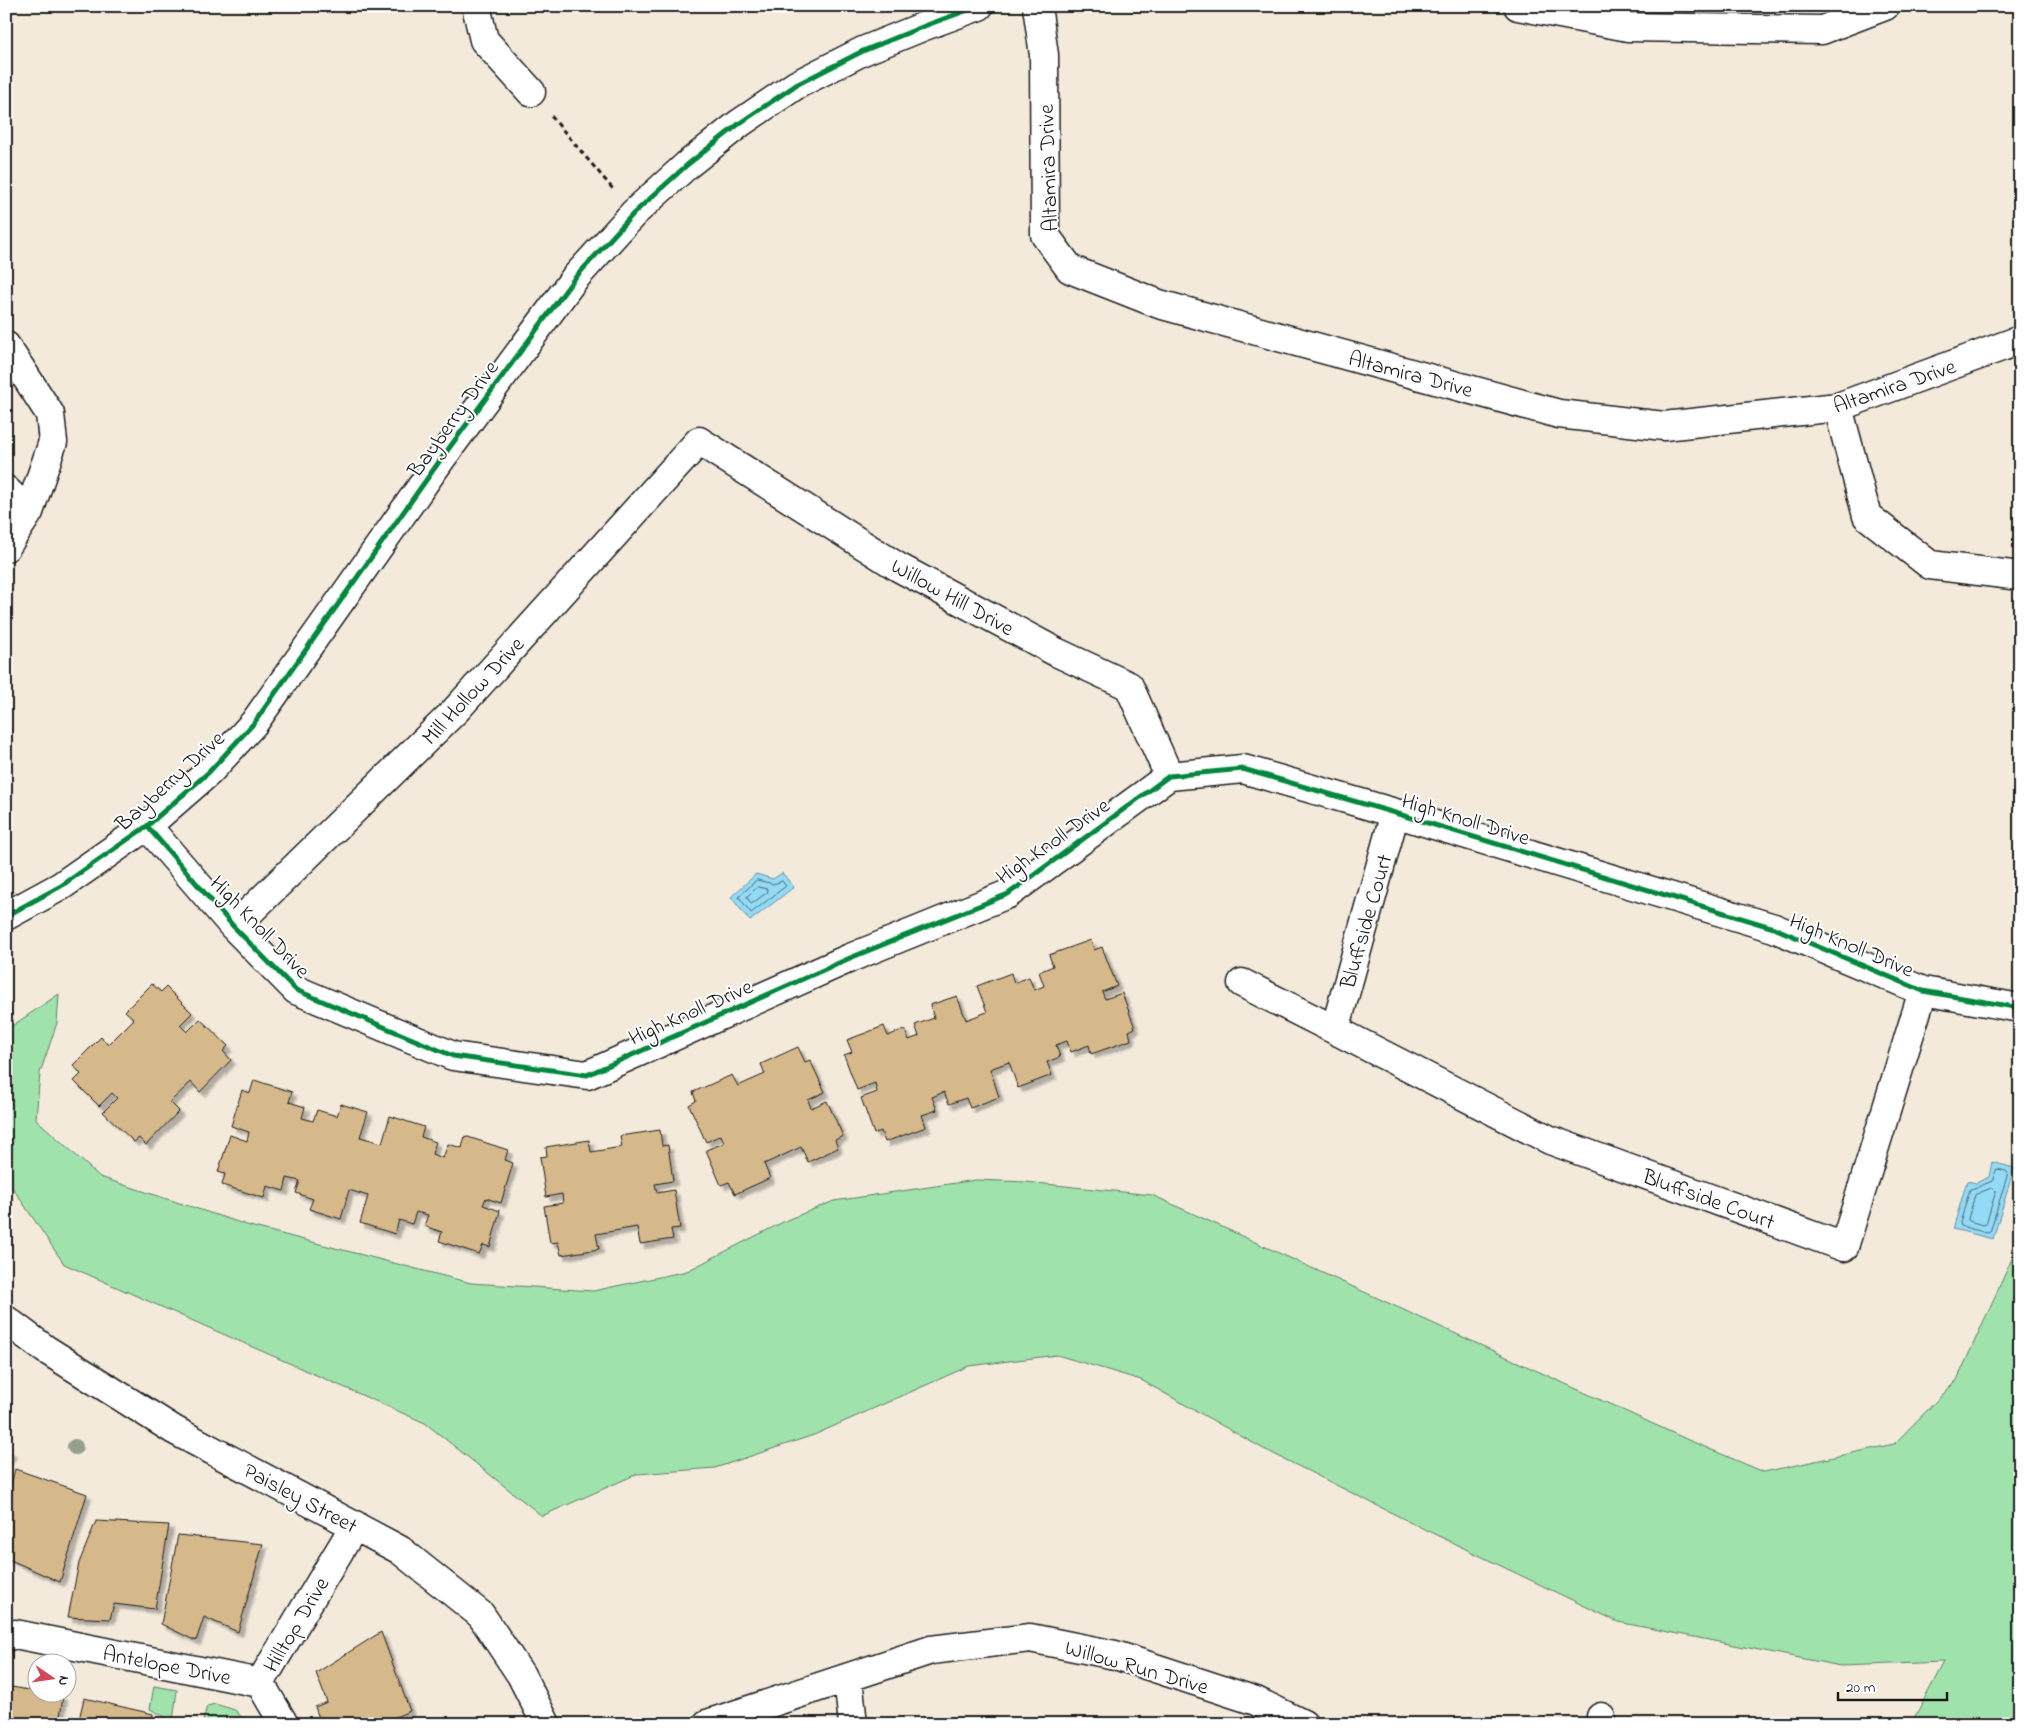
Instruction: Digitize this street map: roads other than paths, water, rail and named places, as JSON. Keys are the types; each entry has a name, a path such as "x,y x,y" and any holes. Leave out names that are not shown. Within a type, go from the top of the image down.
{"street":[{"path":"476,6 484,40 531,92"},
{"name":"Bayberry Drive","path":"6,916 61,886 147,826 209,772 254,723 441,459 574,279 634,213 687,165 732,129 796,85 864,51 979,6"},
{"name":"Altamira Drive","path":"1037,6 1044,55 1045,235 1070,269 1160,304 1559,414 1664,426 1838,407 2020,340"},
{"path":"1518,6 1628,27 1822,30 1885,6"},
{"path":"6,346 50,414 53,442 29,512 6,547"},
{"path":"1838,407 1868,516 1930,565 2020,576"},
{"name":"Willow Hill Drive","path":"699,441 898,567 1056,652 1129,686 1169,776"},
{"name":"Mill Hollow Drive","path":"234,927 456,711 699,441"},
{"path":"6,490 29,512"},
{"name":"High Knoll Drive","path":"147,826 234,927 296,990 453,1056 586,1075 850,958 1008,894 1169,776 1243,768 1774,928 1923,991 2020,1008"},
{"name":"Bluffside Court","path":"1335,1030 1395,813"},
{"name":"Bluffside Court","path":"1242,983 1550,1140 1844,1247 1923,991"},
{"name":"Paisley Street","path":"6,1320 45,1349 174,1430 400,1550 481,1615 522,1675 546,1724"},
{"name":"Hilltop Drive","path":"284,1724 260,1683 355,1525"},
{"name":"Antelope Drive","path":"9,1630 260,1683"},
{"name":"Willow Run Drive","path":"707,1724 932,1650 1030,1638 1115,1655 1256,1701 1303,1724"},
{"path":"848,1678 853,1724"}],"water":[{"path":"782,873 794,887 750,921 731,897 756,874 773,879"},
{"path":"1992,1162 2014,1168 1993,1239 1953,1229 1967,1181 1976,1183 1989,1177"}]}
